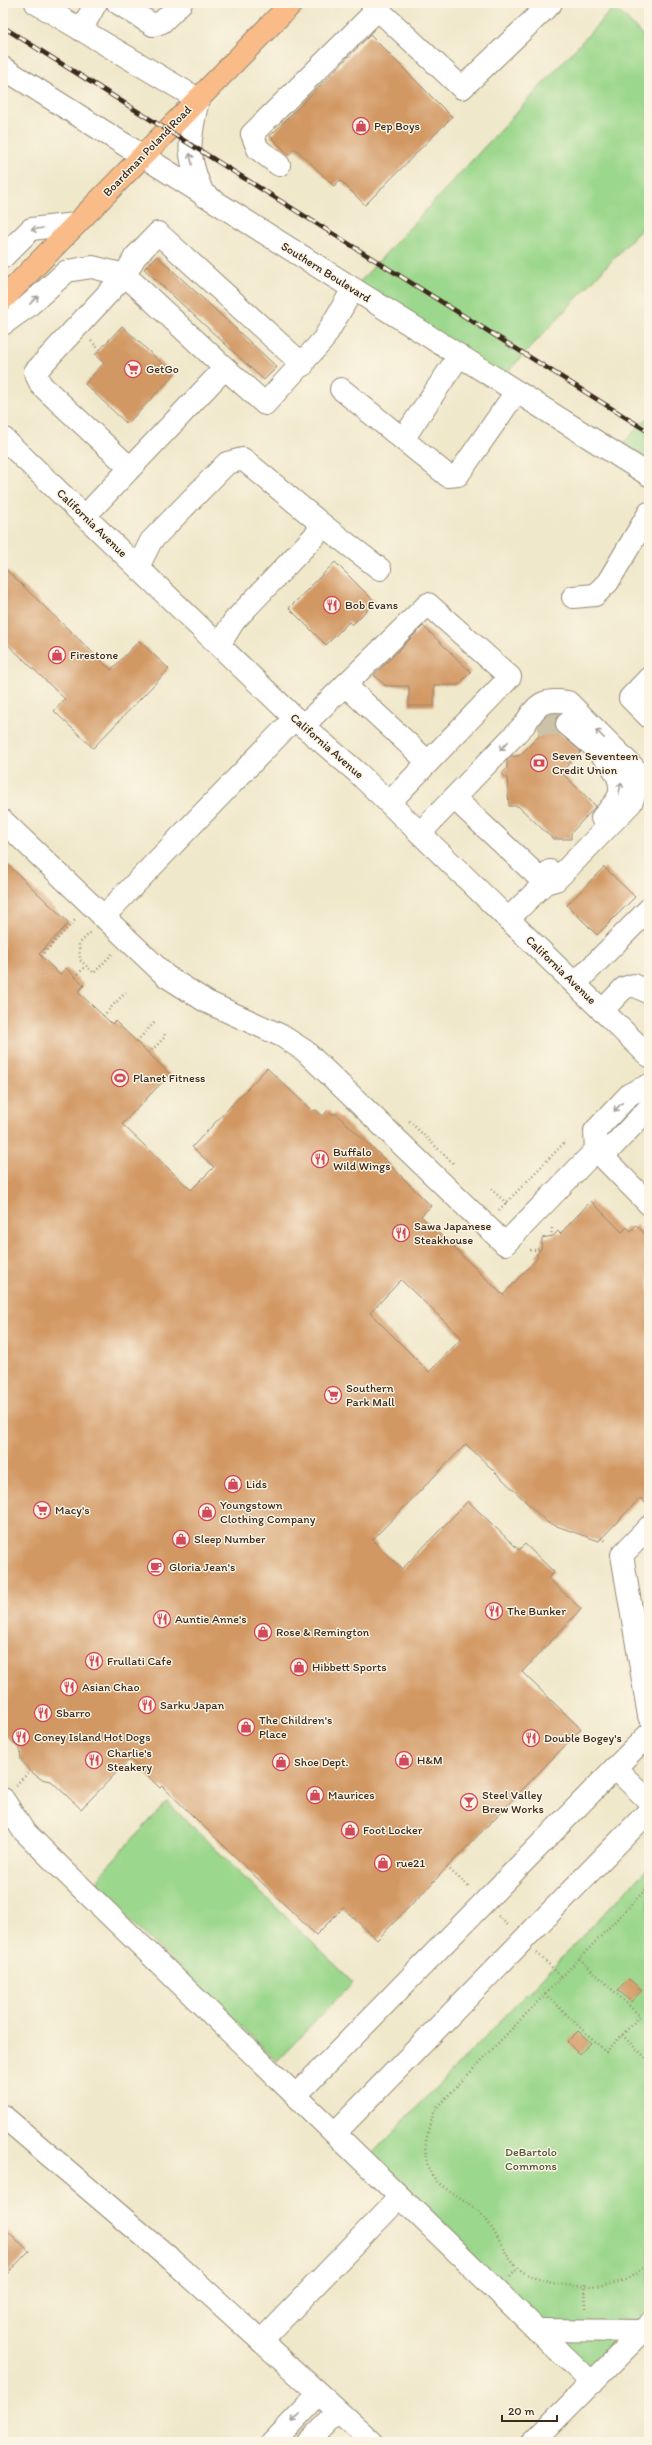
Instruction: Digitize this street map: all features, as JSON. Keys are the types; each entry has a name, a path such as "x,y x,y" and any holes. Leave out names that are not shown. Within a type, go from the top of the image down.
{"main road":[{"name":"Boardman Poland Road","path":"3,299 198,99 282,6"}],"street":[{"path":"36,3 198,99 189,144 194,173 204,196"},
{"path":"81,30 96,3"},
{"path":"118,3 154,25 162,22 181,3"},
{"path":"279,165 258,149 252,134 382,7 462,88 551,3"},
{"name":"Southern Boulevard","path":"3,68 649,475"},
{"path":"3,257 31,229 76,224"},
{"path":"130,468 41,385 35,372 125,275 135,257 158,233 303,365"},
{"path":"3,324 27,307 67,271 92,267 125,275 264,404 303,365 323,340 353,289"},
{"path":"403,440 459,356"},
{"path":"85,516 225,368"},
{"path":"341,389 448,476 458,475 516,392"},
{"name":"California Avenue","path":"3,438 299,722 358,773 649,1056"},
{"path":"138,568 151,541 227,463 242,458 324,526 380,569"},
{"path":"573,597 595,595 608,582 649,513"},
{"path":"219,645 234,621 324,526"},
{"path":"96,925 299,722 345,685 428,604 510,677 389,803"},
{"path":"649,678 630,698 649,717"},
{"path":"345,685 428,762"},
{"path":"420,833 454,798 532,724 536,705 554,699 568,702 636,770 641,779 631,803 556,880 545,883"},
{"path":"508,919 545,883 549,873 602,819 618,798 621,782 614,768 567,724"},
{"path":"454,798 545,883"},
{"path":"3,821 96,925 187,991 216,1007 282,1036 305,1051 505,1244 596,1150 611,1148 649,1108"},
{"path":"575,984 649,909"},
{"path":"602,1010 624,988 634,985 649,993"},
{"path":"649,1084 630,1094 595,1131 596,1150 649,1204"},
{"path":"649,1527 622,1555 649,1716"},
{"path":"296,2095 649,1734"},
{"path":"615,1768 649,1801"},
{"path":"3,1798 23,1830 592,2383"},
{"path":"335,2133 649,1811"},
{"path":"3,2116 111,2206 372,2442"},
{"path":"261,2341 400,2197"},
{"path":"537,2330 646,2328"},
{"path":"533,2442 646,2328"},
{"path":"273,2442 319,2394"},
{"path":"308,2442 338,2412"}],"path":[{"path":"41,956 76,919"},
{"path":"96,925 79,944 80,960 94,973 112,954"},
{"path":"75,977 86,966"},
{"path":"103,1016 126,992"},
{"path":"137,1041 156,1021"},
{"path":"149,1053 164,1038 165,1033"},
{"path":"409,1121 447,1158"},
{"path":"499,1211 566,1141"},
{"path":"491,1189 507,1204"},
{"path":"551,1237 552,1228"},
{"path":"530,1250 537,1250 541,1247"},
{"path":"447,1867 562,1977"},
{"path":"649,1888 646,1889 579,1958 436,2108 427,2129 426,2159 431,2174 440,2184 468,2201 484,2218 497,2236 505,2255 518,2268 536,2280 555,2285 622,2281 638,2272 649,2262"},
{"path":"545,1994 606,2052 640,2016 579,1958"},
{"path":"622,2035 649,2061"},
{"path":"586,2284 586,2330"}],"green space":[{"path":"614,7 649,41 649,225 647,223 499,381 353,289"},
{"path":"649,416 649,475 614,453"},
{"path":"167,1802 353,1982 277,2061 99,1891 98,1880 103,1871"},
{"name":"DeBartolo Commons","path":"649,1867 649,2325 592,2383 364,2162"}],"building":[{"name":"Pep Boys","path":"370,35 452,117 365,205 340,180 334,186 295,148 289,155 270,136"},
{"path":"157,256 277,367 264,380 144,269"},
{"name":"GetGo","path":"122,326 174,375 127,424 85,384 104,363 95,355"},
{"name":"Bob Evans","path":"335,562 375,602 352,625 349,622 326,645 289,608"},
{"name":"Firestone","path":"3,567 111,670 139,641 169,669 93,748 54,711 65,699 3,640"},
{"path":"423,626 471,672 458,685 434,685 434,706 409,706 409,686 386,686 374,675"},
{"path":"559,713 561,714 555,721 555,729 581,752 561,772 596,806 571,833 571,839 553,839 518,806 509,806 507,778 502,774 507,768 507,761 511,756 519,756 539,736 539,726 546,717"},
{"name":"Southern Park Mall","path":"3,860 69,923 39,954 60,975 66,968 84,985 78,992 112,1024 115,1021 170,1074 122,1124 191,1190 214,1167 192,1147 267,1068 312,1111 316,1110 323,1116 328,1110 333,1115 335,1113 374,1149 431,1206 421,1216 503,1295 538,1257 536,1255 541,1249 542,1238 553,1236 558,1231 560,1234 591,1201 622,1232 627,1227 631,1231 636,1225 649,1238 649,1506 640,1498 599,1541 548,1523 466,1444 372,1540 402,1569 468,1501 519,1550 525,1544 554,1572 548,1578 581,1609 522,1672 581,1729 377,1940 343,1908 316,1935 162,1786 160,1788 130,1759 81,1809 51,1781 41,1779 30,1771 21,1760 20,1749 3,1733","holes":["401,1280 462,1338 429,1372 370,1313"]},
{"path":"604,867 635,897 597,935 567,905"},
{"path":"629,1979 642,1990 631,2002 618,1990"},
{"path":"578,2031 591,2043 579,2054 567,2042"},
{"path":"3,2227 29,2251 3,2278"}],"tunnel":[{"path":"539,724 567,724"}],"railway":[{"path":"3,27 649,432"}],"place":[{"name":"Pep Boys","path":"361,126"},
{"name":"GetGo","path":"133,369"},
{"name":"Bob Evans","path":"332,605"},
{"name":"Firestone","path":"57,655"},
{"name":"Seven Seventeen Credit Union","path":"539,763"},
{"name":"Planet Fitness","path":"120,1078"},
{"name":"Buffalo Wild Wings","path":"320,1159"},
{"name":"Sawa Japanese Steakhouse","path":"401,1233"},
{"name":"Southern Park Mall","path":"333,1395"},
{"name":"Lids","path":"233,1484"},
{"name":"Macy's","path":"42,1510"},
{"name":"Youngstown Clothing Company","path":"207,1512"},
{"name":"Sleep Number","path":"181,1539"},
{"name":"Gloria Jean's","path":"156,1567"},
{"name":"The Bunker","path":"494,1611"},
{"name":"Auntie Anne's","path":"162,1619"},
{"name":"Rose & Remington","path":"263,1632"},
{"name":"Frullati Cafe","path":"94,1661"},
{"name":"Hibbett Sports","path":"299,1667"},
{"name":"Asian Chao","path":"69,1687"},
{"name":"Sarku Japan","path":"147,1705"},
{"name":"Sbarro","path":"43,1713"},
{"name":"The Children's Place","path":"246,1727"},
{"name":"Coney Island Hot Dogs","path":"21,1737"},
{"name":"Double Bogey's","path":"531,1738"},
{"name":"Charlie's Steakery","path":"94,1760"},
{"name":"H&M","path":"404,1760"},
{"name":"Shoe Dept.","path":"281,1762"},
{"name":"Maurices","path":"315,1795"},
{"name":"Steel Valley Brew Works","path":"469,1802"},
{"name":"Foot Locker","path":"350,1830"},
{"name":"rue21","path":"383,1863"}]}
